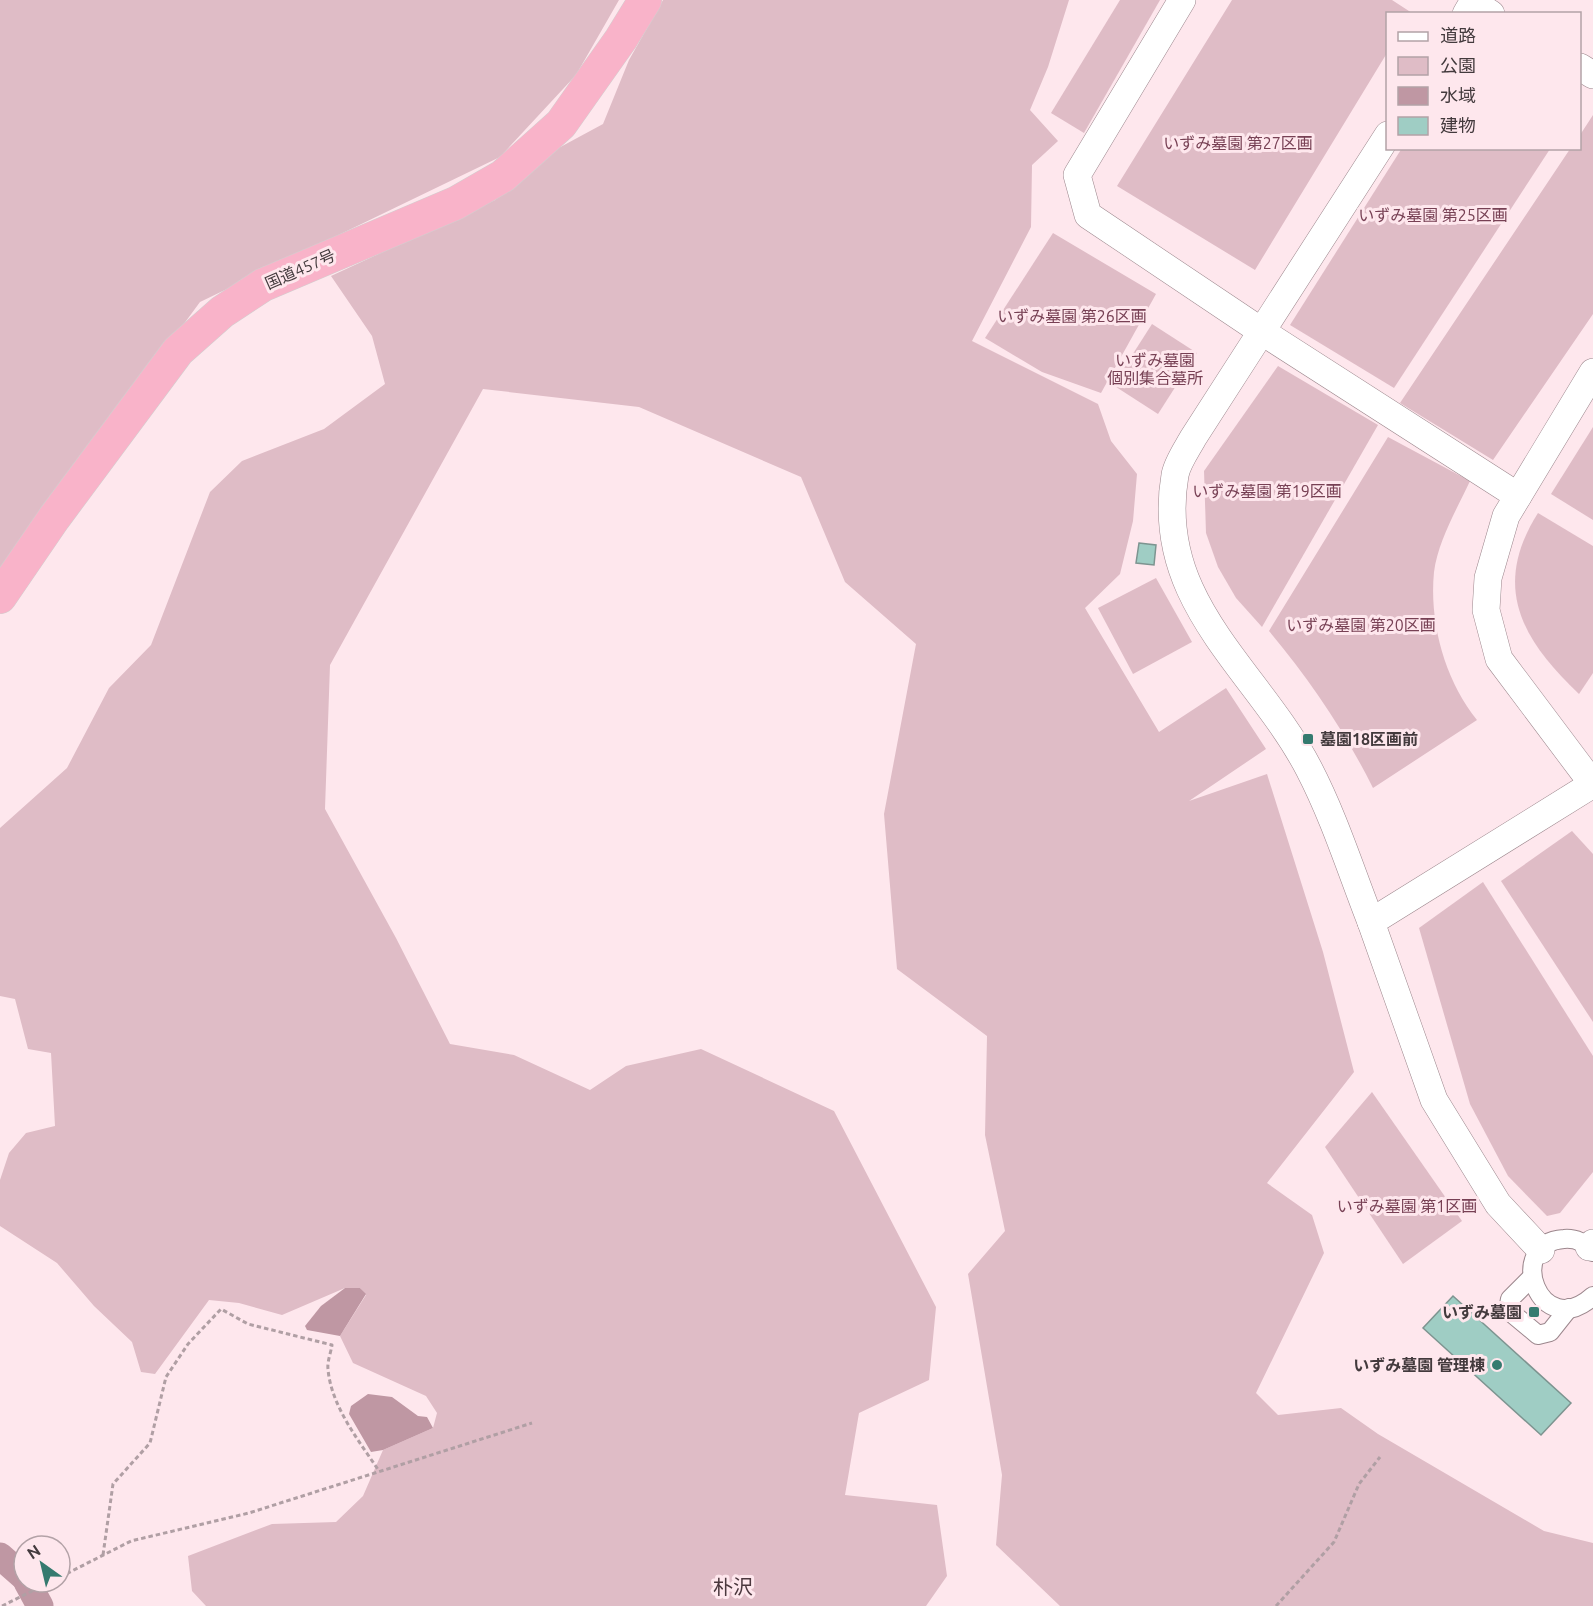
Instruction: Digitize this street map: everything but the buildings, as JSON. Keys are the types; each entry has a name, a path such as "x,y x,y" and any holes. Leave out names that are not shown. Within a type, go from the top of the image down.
{"highway":[{"name":"国道457号","path":"0,597 54,518 178,351 222,312 263,285 456,203 503,176 561,124 621,39 645,0"}],"street":[{"path":"1182,0 1077,175 1088,215 1261,331 1518,496"},
{"path":"1386,138 1193,438 1175,473 1173,525 1180,568 1198,609 1309,769 1371,922 1434,1100 1470,1163 1498,1204 1541,1250"},
{"path":"1371,922 1593,783 1498,658 1490,635 1486,610 1488,578 1506,516 1593,372"},
{"path":"1587,1300 1552,1306 1536,1291 1532,1277 1534,1259 1549,1243 1570,1239 1592,1247"},
{"path":"1532,1277 1510,1299 1508,1310 1538,1335 1550,1332 1587,1300"}],"path":[{"path":"103,1555 113,1484 150,1443 166,1377 188,1344 221,1309 248,1324 286,1336 309,1338 332,1345 327,1368 342,1413 379,1471"},
{"path":"72,1571 130,1541 249,1513 532,1424"},
{"path":"1276,1606 1334,1542 1359,1484 1380,1457"},
{"path":"2,1606 21,1594"}],"green space":[{"path":"0,0 619,0 576,75 500,157 200,302 0,574"},
{"path":"663,0 1069,0 1048,67 1030,110 1058,141 1032,165 1031,227 972,341 1098,404 1111,441 1137,474 1133,521 1120,574 1085,608 1159,732 1226,688 1266,749 1189,801 1267,774 1323,952 1354,1072 1267,1183 1312,1215 1324,1253 1256,1393 1278,1415 1341,1408 1378,1434 1544,1531 1593,1543 1593,1606 1060,1606 996,1545 1002,1475 968,1274 1005,1231 985,1135 987,1036 897,969 884,814 916,644 845,582 801,477 639,407 483,389 330,665 325,809 396,938 450,1044 514,1055 590,1090 626,1066 701,1049 834,1111 936,1307 929,1380 859,1413 845,1495 937,1505 947,1576 926,1606 206,1606 192,1591 188,1556 272,1524 336,1522 363,1496 383,1450 433,1428 437,1413 426,1396 353,1363 340,1336 366,1295 360,1288 345,1288 282,1315 239,1303 209,1300 155,1374 141,1372 132,1342 94,1306 57,1263 0,1226 0,1180 9,1153 26,1133 55,1126 51,1053 28,1049 15,999 0,996 0,828 67,768 109,688 151,645 210,492 242,461 324,429 385,384 372,336 331,276 495,200 553,151 603,124 629,60"},
{"path":"1120,0 1160,0 1084,133 1051,113"},
{"name":"いずみ墓園 第27区画","path":"1232,0 1392,0 1410,12 1386,12 1386,55 1255,270 1117,186"},
{"path":"1593,115 1593,314 1493,460 1400,403 1569,150 1581,150 1581,133"},
{"name":"いずみ墓園 第25区画","path":"1401,150 1549,150 1394,388 1290,325"},
{"name":"いずみ墓園 第26区画","path":"1053,233 1156,294 1101,393 1042,372 985,338"},
{"name":"いずみ墓園 個別集合墓所","path":"1152,324 1197,353 1158,414 1113,385"},
{"name":"いずみ墓園 第19区画","path":"1278,366 1378,425 1262,627 1236,598 1218,567 1206,533 1204,471"},
{"path":"1593,427 1593,520 1551,494"},
{"name":"いずみ墓園 第20区画","path":"1388,437 1470,481 1439,549 1433,591 1437,631 1448,669 1456,687 1477,720 1373,788 1326,706 1269,631"},
{"path":"1538,513 1593,546 1593,673 1579,694 1559,674 1529,633 1520,611 1515,589 1517,565 1524,540"},
{"path":"1156,578 1192,642 1133,674 1098,608"},
{"path":"1572,831 1593,854 1593,1022 1501,881"},
{"path":"1483,882 1593,1056 1593,1172 1560,1213 1547,1216 1508,1176 1470,1104 1419,928"},
{"name":"いずみ墓園 第1区画","path":"1372,1092 1462,1221 1403,1264 1325,1147"}],"water":[{"path":"345,1288 360,1288 366,1294 340,1336 307,1330 305,1326 321,1306"},
{"path":"368,1394 392,1397 418,1416 427,1417 433,1428 383,1450 371,1452 349,1414 351,1406"}],"waterway":[{"path":"0,1556 12,1566"},
{"path":"34,1594 40,1606"}],"place":[{"name":"墓園18区画前","path":"1308,739"},
{"name":"いずみ墓園","path":"1534,1312"},
{"name":"いずみ墓園 管理棟","path":"1497,1365"}],"district":[{"name":"朴沢","path":"733,1587"}]}
